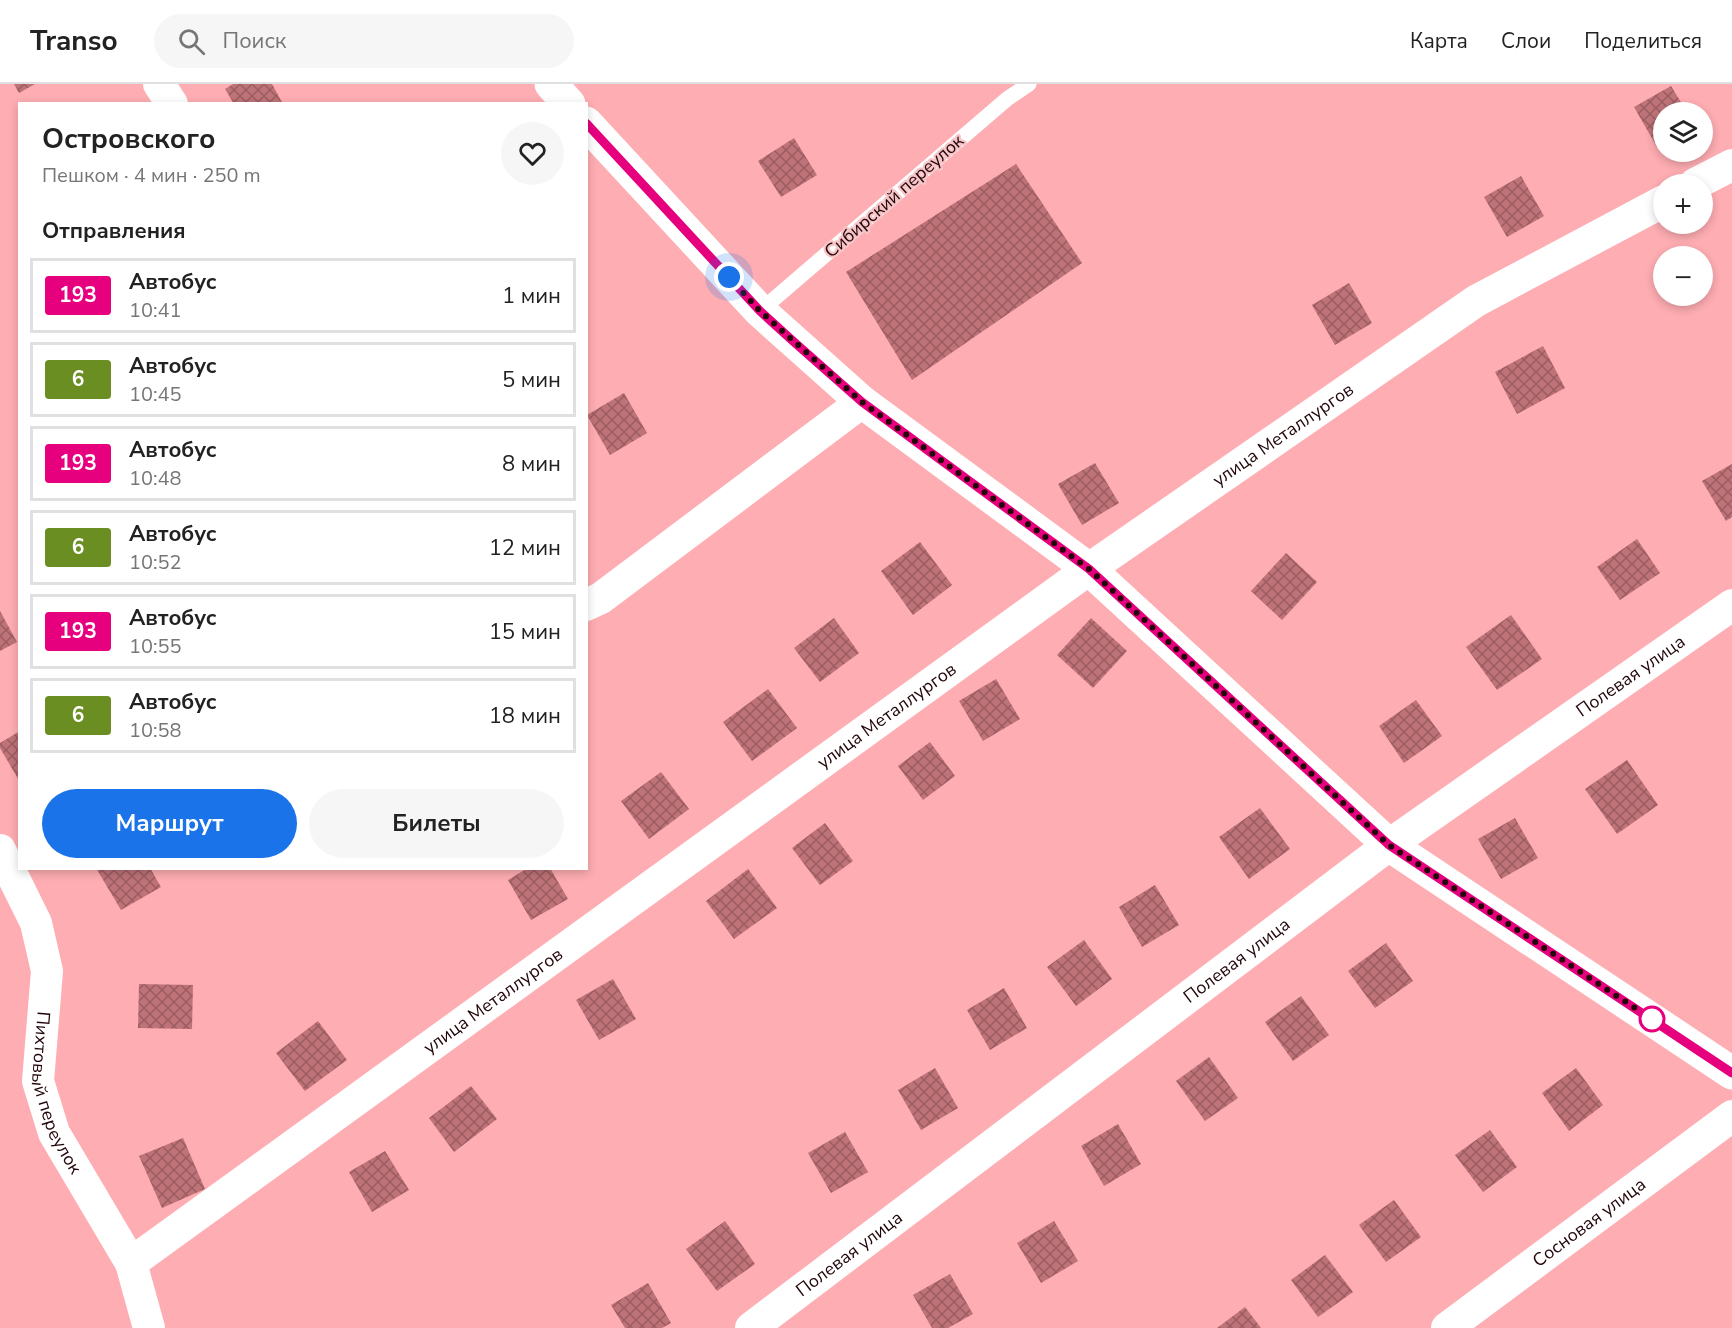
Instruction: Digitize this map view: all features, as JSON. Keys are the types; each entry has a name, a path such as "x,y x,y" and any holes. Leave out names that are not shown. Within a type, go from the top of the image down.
{"street":[{"path":"159,84 171,102"},
{"path":"551,84 567,102"},
{"path":"588,125 760,311 862,402 1089,569 1389,845 1732,1073"},
{"path":"1713,175 1732,165"},
{"name":"улица Металлургов","path":"131,1263 1089,569 1476,302 1653,207"},
{"path":"588,604 601,598 862,402"},
{"name":"Полевая улица","path":"751,1328 1389,845 1732,606"},
{"name":"Пихтовый переулок","path":"0,850 36,923 47,971 38,1081 54,1133 131,1263 149,1328"},
{"name":"Сосновая улица","path":"1447,1328 1732,1116"}],"lane":[{"path":"1001,84 1007,99"},
{"name":"Сибирский переулок","path":"760,311 1007,99 1029,84"}],"building":[{"path":"14,84 35,84 19,93"},
{"path":"233,84 272,84 282,102 233,102 225,89"},
{"path":"1671,86 1681,102 1653,102 1653,140 1634,107"},
{"path":"794,138 817,175 781,197 758,161"},
{"path":"1016,164 1082,263 912,380 846,272"},
{"path":"1521,176 1544,216 1507,237 1484,197"},
{"path":"1349,283 1372,323 1335,345 1312,305"},
{"path":"1543,346 1565,388 1517,414 1495,372"},
{"path":"624,393 647,433 610,455 588,414"},
{"path":"1095,463 1119,503 1082,525 1058,484"},
{"path":"1732,464 1732,517 1726,521 1702,481"},
{"path":"1637,539 1660,573 1620,600 1597,567"},
{"path":"920,542 952,585 913,615 881,571"},
{"path":"1286,553 1317,582 1282,620 1251,591"},
{"path":"0,611 17,642 0,651"},
{"path":"1511,615 1542,659 1497,690 1466,647"},
{"path":"834,618 859,653 820,682 794,648"},
{"path":"1091,618 1127,651 1093,688 1057,655"},
{"path":"996,679 1020,719 983,741 959,701"},
{"path":"768,689 797,728 752,761 723,722"},
{"path":"1416,700 1442,736 1404,763 1379,726"},
{"path":"18,732 18,779 0,748 0,743"},
{"path":"930,742 955,776 923,800 898,766"},
{"path":"1627,760 1658,805 1617,834 1585,789"},
{"path":"661,772 689,809 649,839 621,801"},
{"path":"1260,808 1290,849 1249,879 1219,837"},
{"path":"1515,818 1538,858 1501,879 1478,839"},
{"path":"825,823 853,861 820,885 792,848"},
{"path":"748,869 777,908 734,939 706,901"},
{"path":"97,870 151,870 161,887 121,910"},
{"path":"525,870 551,870 568,899 531,920 508,880"},
{"path":"1155,885 1179,925 1142,947 1119,907"},
{"path":"1084,940 1112,979 1076,1006 1047,967"},
{"path":"1386,943 1413,981 1375,1008 1348,971"},
{"path":"613,979 636,1019 599,1040 576,1000"},
{"path":"139,984 193,985 192,1029 138,1028"},
{"path":"1004,988 1027,1028 990,1050 967,1010"},
{"path":"1301,996 1329,1035 1293,1061 1265,1022"},
{"path":"318,1021 347,1060 305,1091 276,1053"},
{"path":"1209,1057 1238,1098 1205,1121 1176,1081"},
{"path":"935,1068 958,1108 921,1130 898,1090"},
{"path":"1576,1068 1603,1105 1569,1131 1542,1093"},
{"path":"471,1086 497,1119 454,1152 429,1118"},
{"path":"1118,1124 1141,1164 1104,1186 1081,1146"},
{"path":"1490,1130 1517,1167 1483,1192 1455,1155"},
{"path":"845,1132 868,1172 831,1193 808,1153"},
{"path":"183,1138 205,1189 162,1208 139,1156"},
{"path":"385,1151 409,1190 372,1212 349,1172"},
{"path":"1394,1200 1421,1237 1386,1262 1359,1225"},
{"path":"725,1221 755,1264 717,1291 686,1249"},
{"path":"1054,1221 1078,1261 1041,1283 1017,1243"},
{"path":"1325,1255 1353,1292 1318,1317 1291,1280"},
{"path":"950,1274 973,1314 948,1328 932,1328 913,1295"},
{"path":"648,1283 671,1323 662,1328 625,1328 611,1305"},
{"path":"1245,1307 1261,1328 1217,1328"}],"bus line":[{"name":"193","path":"588,125 760,311 794,342 862,402 1089,569 1389,845 1732,1073"}],"route":[{"path":"729,277 760,311 862,402 1089,569 1389,845 1656,1022 1652,1019"}]}
